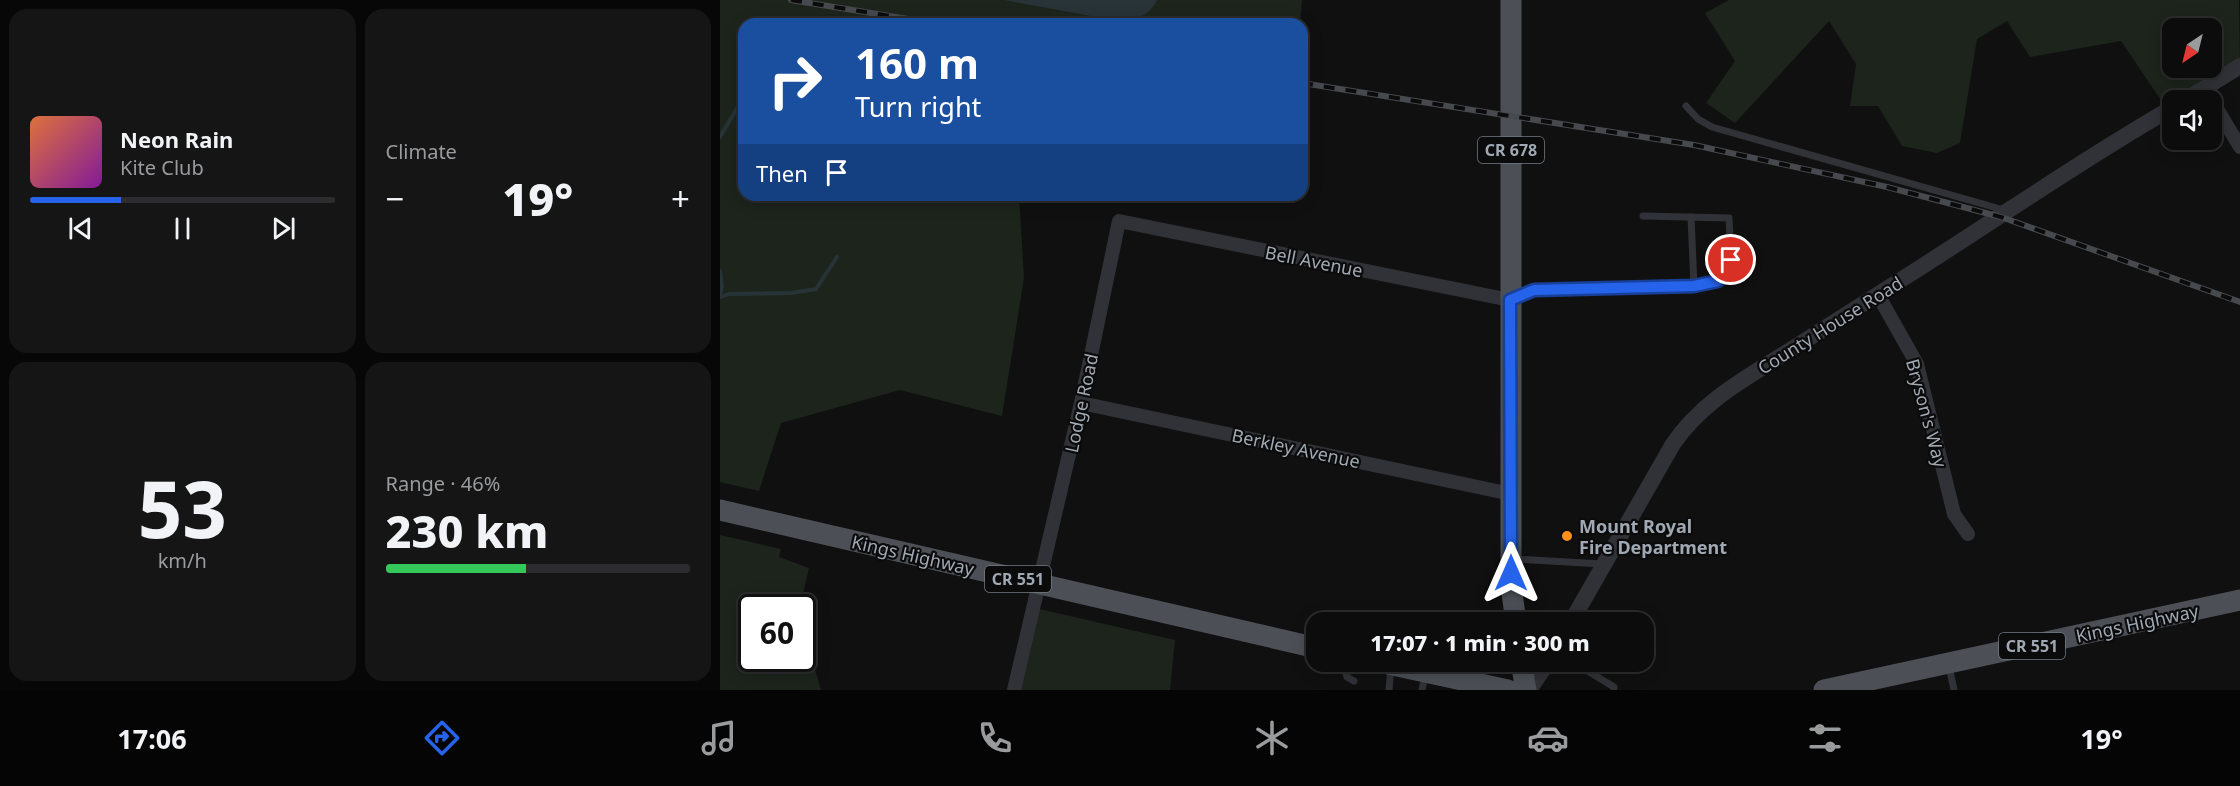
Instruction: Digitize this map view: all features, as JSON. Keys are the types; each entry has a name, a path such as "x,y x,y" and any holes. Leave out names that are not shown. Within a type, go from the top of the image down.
{"main road":[{"name":"CR 678","path":"1511,0 1511,586 1515,612"},
{"name":"Kings Highway","path":"720,510 1306,645"},
{"name":"Kings Highway","path":"1831,689 2240,600"},
{"path":"1404,672 1424,681 1508,690"},
{"path":"1523,672 1527,690"}],"street":[{"path":"2240,66 2205,89 2240,147"},
{"name":"County House Road","path":"1577,612 1673,444 1699,412 1751,374 2009,212 2123,136 2162,114"},
{"name":"Bell Avenue","path":"1119,221 1510,300"},
{"name":"Lodge Road","path":"1014,690 1081,403 1119,221"},
{"name":"Bryson's Way","path":"1878,295 1917,364 1954,514 1968,534"},
{"name":"Berkley Avenue","path":"1081,403 1511,494"},
{"path":"1527,690 1540,672"}],"lane":[{"path":"1686,106 1698,119 1712,127 2009,212"},
{"path":"1510,300 1534,290 1694,286 1718,281 1731,260 1729,218 1643,216"},
{"path":"1691,217 1694,286"},
{"path":"1511,559 1605,564"},
{"path":"1948,664 1954,690"},
{"path":"1346,672 1347,677 1354,681"},
{"path":"1386,672 1389,690"},
{"path":"1589,672 1614,687 1614,690"}],"shaded area":[{"path":"720,0 1302,0 1300,18 738,18 738,201 1019,201 1024,278 1002,416 900,390 781,423 759,491 720,482"},
{"path":"1004,0 1157,0 1150,10 1136,18 1102,18"},
{"path":"1729,0 2239,0 2240,68 2204,90 2162,90 2162,102 2121,41 2030,57 2007,21 1977,39 1960,143 1937,153 1902,146 1878,106 1850,106 1856,64 1829,21 1735,123 1706,103 1735,61 1705,13"},
{"path":"720,535 781,549 779,557 809,568 803,594 738,594 738,672 816,672 821,690 720,690"},
{"path":"1035,608 1175,640 1170,690 1016,690"}],"waterway":[{"path":"720,137 738,106"},
{"path":"720,297 729,294 791,293 816,289 837,257"},
{"path":"720,271 722,287 720,294"}],"railway":[{"path":"791,0 902,18"},
{"path":"1308,84 1694,145 1887,187 2001,217 2240,302"}],"place":[{"name":"Mount Royal Fire Department","path":"1567,536"}],"route":[{"path":"1511,573 1510,300 1534,290 1694,286 1718,281 1731,260"}]}
